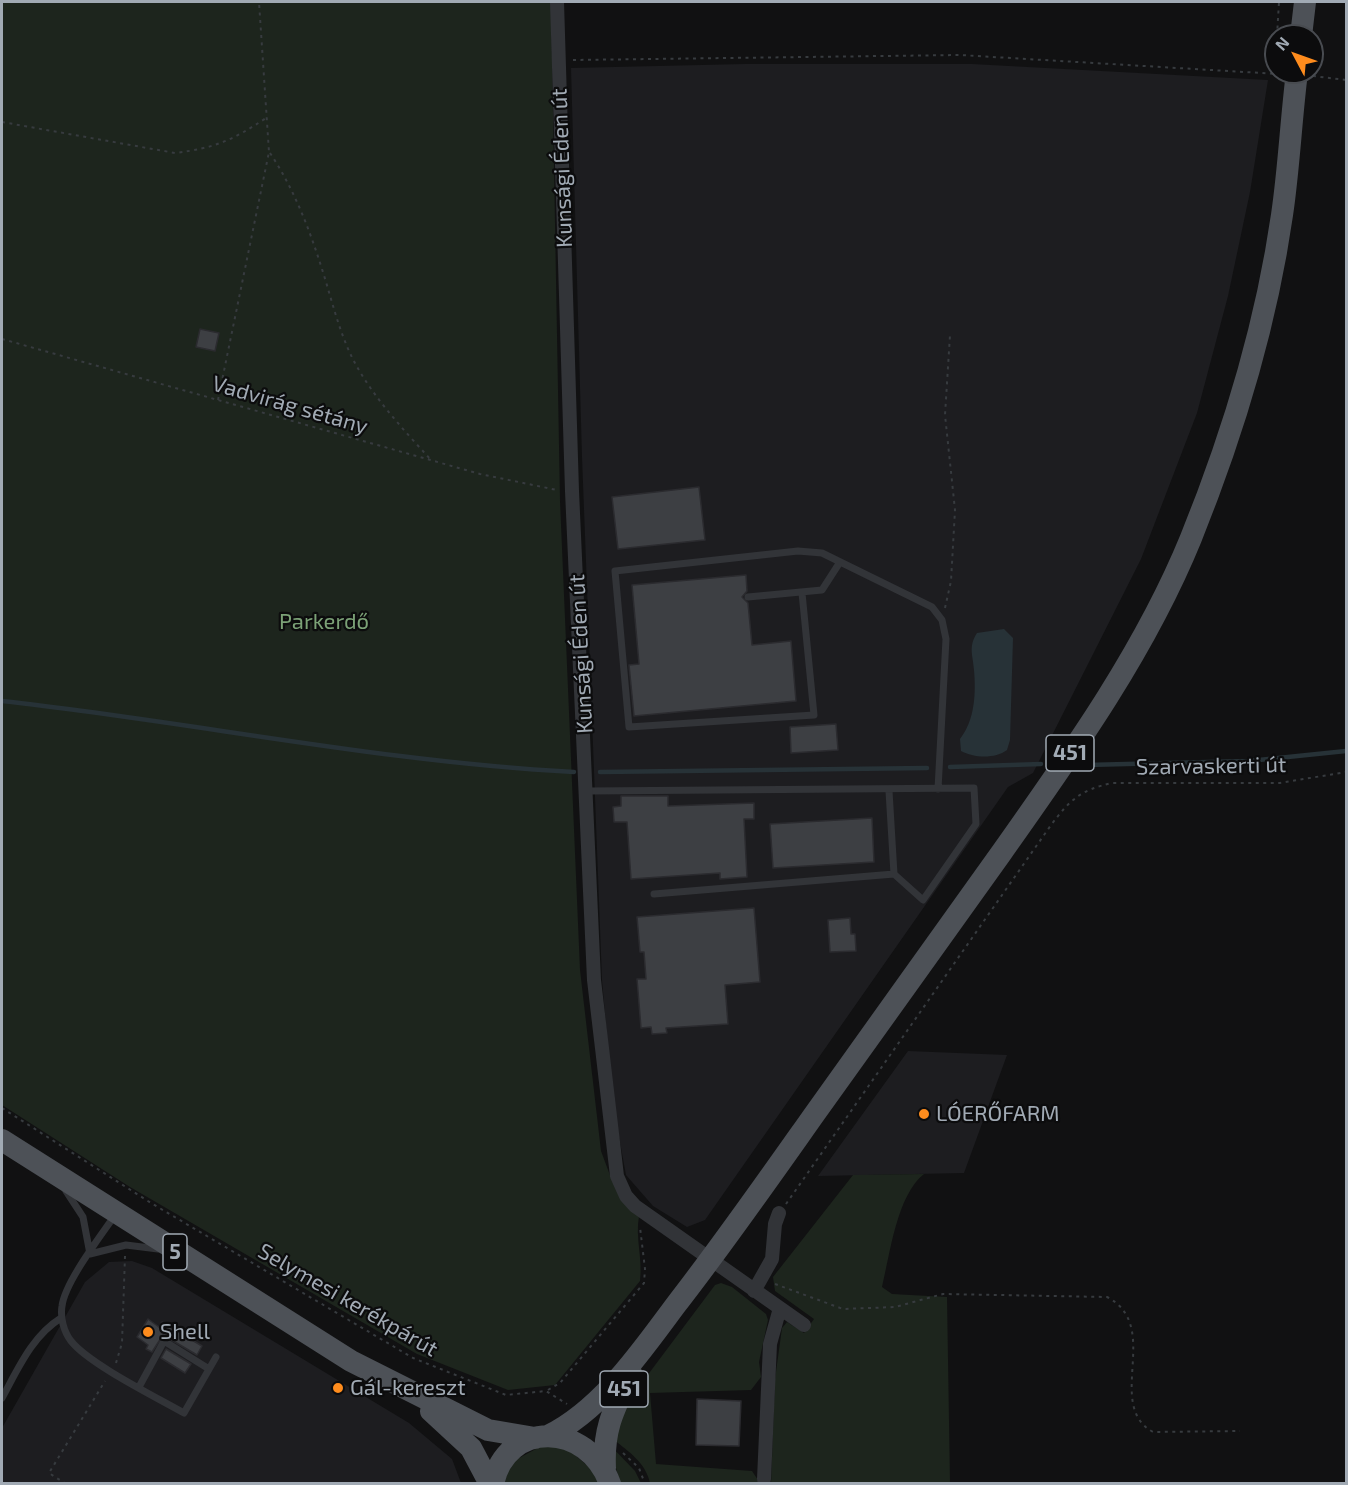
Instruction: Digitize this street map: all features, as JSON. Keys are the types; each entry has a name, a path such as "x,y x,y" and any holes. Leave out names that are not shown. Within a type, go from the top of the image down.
{"main road":[{"path":"1302,24 1305,2"},
{"name":"451","path":"541,1437 565,1428 593,1404 647,1343 710,1261 1034,806 1107,696 1168,589 1213,484 1244,386 1259,328 1282,215 1289,84"},
{"name":"5","path":"2,1140 55,1174 126,1228 183,1257 341,1355 412,1394 488,1430 503,1435 562,1437 581,1444 597,1457 608,1476"},
{"name":"451","path":"608,1476 605,1437 609,1417 647,1343"},
{"name":"5","path":"412,1394 471,1448 491,1484"},
{"name":"5","path":"491,1484 506,1457 514,1449 541,1437"}],"street":[{"name":"Kunsági Éden út","path":"557,2 572,491 588,791 594,980 617,1176 626,1196 644,1213 710,1261 758,1285 780,1308 804,1325"},
{"path":"758,1285 772,1259 775,1224 779,1213"},
{"path":"764,1479 770,1344 780,1308"}],"lane":[{"path":"802,593 814,715 629,727 615,571 798,550 822,553 932,607 942,620 946,639 938,789"},
{"path":"748,597 822,590 840,562"},
{"path":"588,791 889,791 974,788 976,824 922,900 894,874 889,791"},
{"path":"654,894 894,874"},
{"path":"55,1174 83,1217 90,1254"},
{"path":"90,1254 126,1228"},
{"path":"126,1228 90,1254 67,1290 61,1318 71,1341 112,1371 184,1413 216,1357"},
{"path":"2,1398 36,1339 47,1327 61,1318"},
{"path":"139,1387 164,1341 209,1369"}],"path":[{"path":"218,400 269,152 259,2"},
{"path":"1278,24 1279,2"},
{"path":"558,61 960,55 1264,73"},
{"path":"1324,78 1347,80"},
{"path":"2,122 175,153 201,150 234,140 267,118"},
{"path":"269,152 283,173 302,214 323,271 334,314 350,353 388,409 431,460"},
{"path":"942,620 951,581 955,510 945,415 950,335"},
{"name":"Vadvirág sétány","path":"2,339 431,460 541,488 572,491"},
{"name":"Szarvaskerti út","path":"779,1213 1051,825 1077,794 1112,783 1280,783 1347,772"},
{"name":"Selymesi kerékpárút","path":"2,1108 151,1203 413,1358 506,1395 546,1391"},
{"path":"66,1484 49,1473 112,1371 122,1343 126,1228 151,1203"},
{"path":"546,1391 560,1383 644,1282 645,1269 639,1226 644,1213"},
{"path":"758,1285 843,1309 895,1307 943,1294 1107,1298 1118,1303 1132,1324 1133,1398 1135,1415 1144,1427 1153,1432 1239,1431"},
{"path":"546,1391 557,1396 579,1416"},
{"path":"605,1437 639,1468 645,1484"}],"shaded area":[{"path":"745,64 972,64 1264,80 1264,84 1267,84 1250,192 1228,296 1197,413 1141,559 1033,773 1008,787 705,1220 687,1227 653,1206 626,1175 613,1104 602,980 582,457 571,68"},
{"path":"1004,629 1013,638 1010,740 1007,750 997,755 972,755 961,751 960,739 972,715 975,688 973,643 977,633"},
{"name":"LÓERŐFARM","path":"908,1051 1007,1055 964,1173 818,1176"},
{"path":"132,1261 152,1268 409,1423 452,1459 461,1483 2,1484 2,1428 85,1282 109,1262"}],"green space":[{"name":"Parkerdő","path":"2,2 551,2 560,501 580,970 601,1151 611,1178 639,1216 641,1273 640,1281 555,1385 508,1390 417,1354 130,1187 2,1105"},
{"path":"924,1174 907,1196 901,1210 882,1287 892,1294 947,1297 950,1483 771,1484 775,1379 782,1328 787,1322 804,1333 814,1319 775,1291 773,1277 853,1175"},
{"path":"721,1283 732,1287 766,1314 768,1320 759,1362 761,1377 751,1390 650,1393 656,1464 752,1471 760,1483 650,1483 641,1464 613,1439 626,1404 715,1285"},
{"path":"556,1438 608,1484 495,1484 501,1468"},
{"path":"610,1445 635,1471 641,1483 620,1483"}],"building":[{"path":"200,329 219,333 215,351 196,347"},
{"path":"699,487 705,540 618,549 612,497"},
{"path":"746,575 747,591 742,597 748,603 752,645 791,641 796,701 634,716 629,665 639,664 632,585"},
{"path":"836,724 838,750 791,753 790,727"},
{"path":"621,796 668,796 668,806 754,803 754,819 744,819 747,877 720,879 720,873 631,879 627,822 614,822 613,807 621,806"},
{"path":"872,818 874,862 773,868 770,824"},
{"path":"754,908 760,982 725,985 728,1024 666,1028 667,1033 652,1034 651,1027 641,1028 637,979 646,979 644,952 640,952 637,917"},
{"path":"850,918 851,934 855,934 856,951 830,952 828,920"},
{"path":"148,1319 159,1327 162,1322 202,1346 197,1355 163,1335 152,1352 146,1349 148,1345 137,1337"},
{"path":"166,1349 191,1364 185,1373 161,1358"},
{"path":"697,1399 741,1401 739,1446 696,1445"}],"waterway":[{"path":"2,701 430,760 574,772"},
{"path":"1086,765 1249,761 1346,751"},
{"path":"950,767 1041,764"},
{"path":"600,772 927,768"}],"place":[{"name":"LÓERŐFARM","path":"924,1114"},
{"name":"Shell","path":"148,1332"},
{"name":"Gál-kereszt","path":"338,1388"}]}
